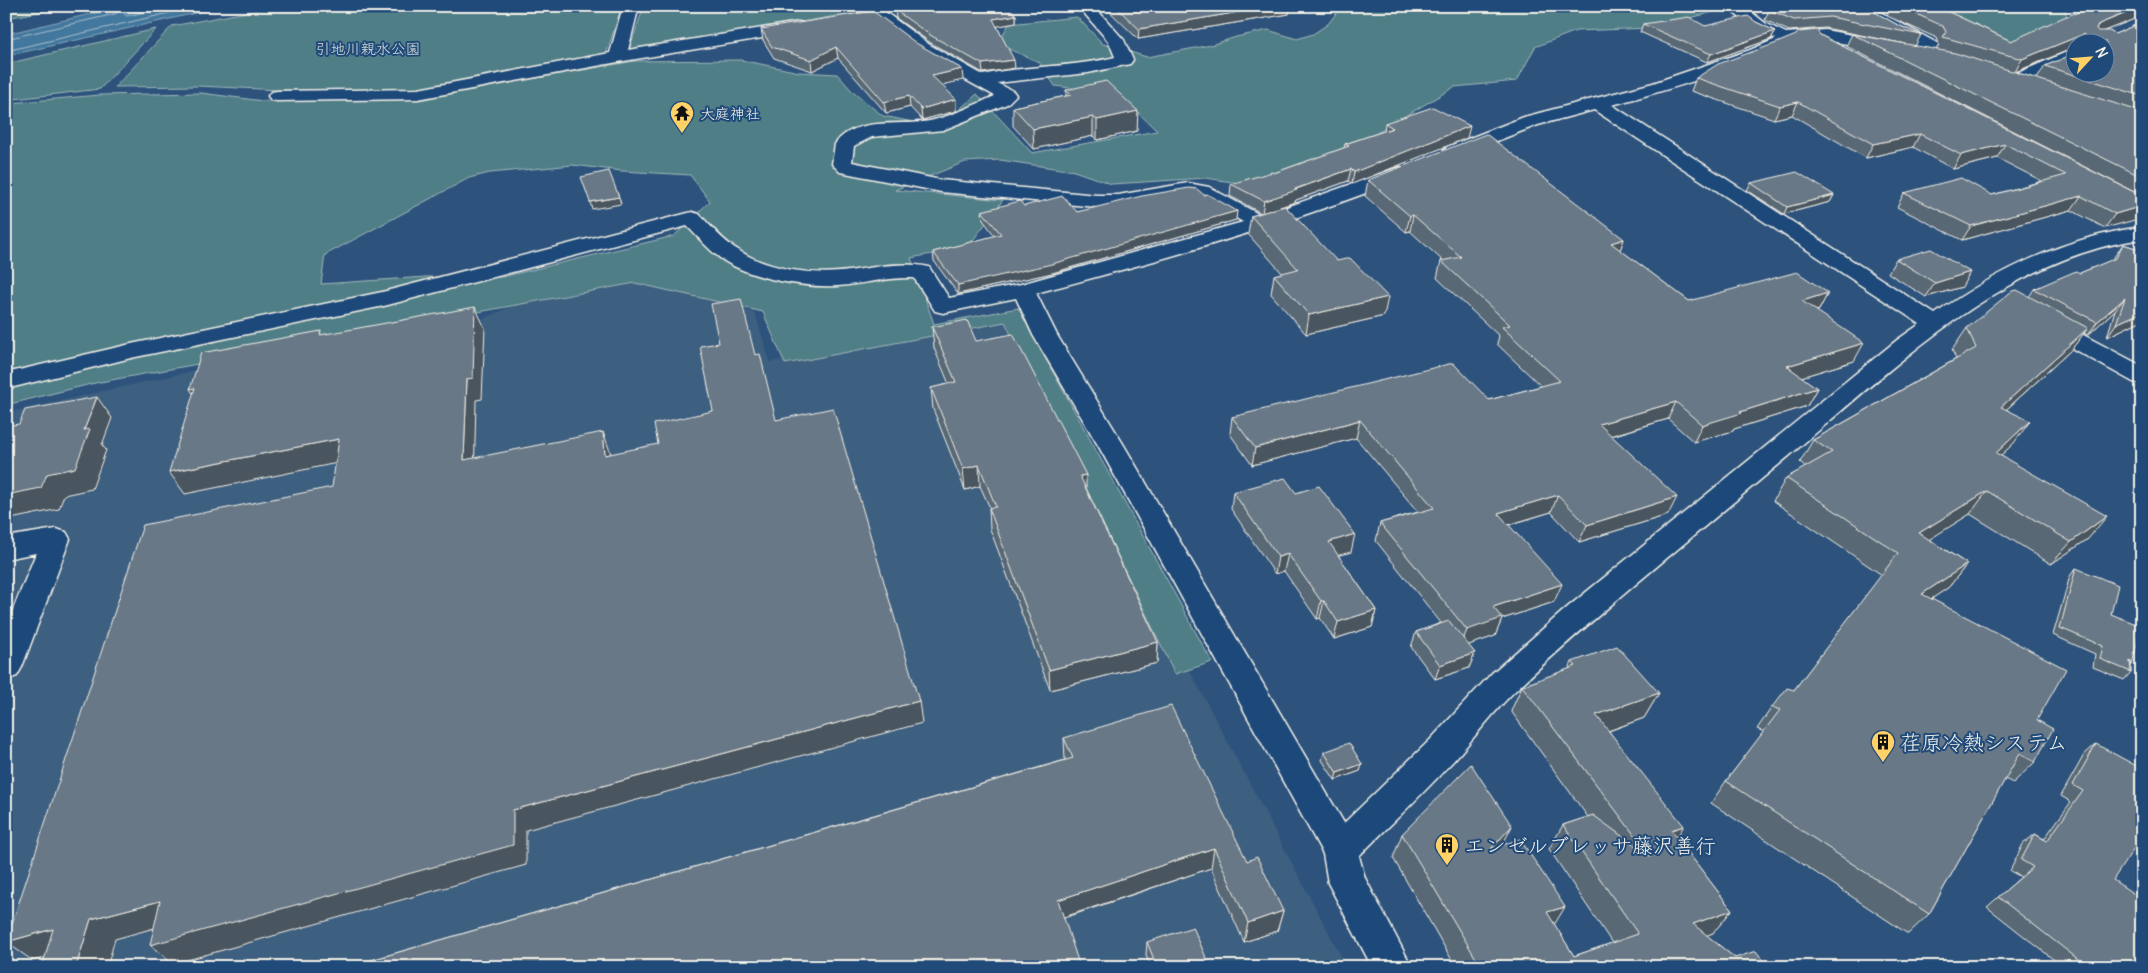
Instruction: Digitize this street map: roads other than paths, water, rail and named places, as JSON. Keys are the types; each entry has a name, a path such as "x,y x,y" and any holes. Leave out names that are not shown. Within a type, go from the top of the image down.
{"street":[{"path":"618,57 631,6"},
{"path":"981,81 1018,73 1084,70 1124,60 1123,48 1109,29 1092,13 1094,6"},
{"path":"1734,6 1759,26 1798,37 1851,58"},
{"path":"6,382 131,351 384,299 692,218 728,254 756,267 802,278 838,279 887,271 921,272 943,306 1023,290 1260,223 1349,193 1530,120 1706,72 1798,37 1824,35 1858,40 1962,63 1876,19 1858,6"},
{"path":"902,10 869,15 936,57 1007,95 1001,100 936,126 860,134 845,144 842,164 847,168 942,186 1097,201 1118,201 1188,188 1202,191 1260,223"},
{"path":"277,96 418,94 618,57 813,25"},
{"path":"2043,89 2007,77 2066,56"},
{"path":"1596,103 1935,324"},
{"path":"1340,851 1442,750 1510,676 1580,614 1821,415 1935,324 1984,291 2043,260 2071,249 2119,236 2142,233"},
{"path":"1023,290 1046,335 1112,447 1340,851 1347,882 1393,967"},
{"path":"1984,291 2142,376"},
{"path":"6,548 56,539 6,667"}],"water":[{"path":"124,6 227,6 6,56 6,34"}],"place":[{"name":"大庭神社","path":"682,134"},
{"name":"荏原冷熱システム","path":"1883,763"},
{"name":"エンゼルブレッサ藤沢善行","path":"1447,866"}],"park label":[{"name":"引地川親水公園","path":"368,48"}]}
